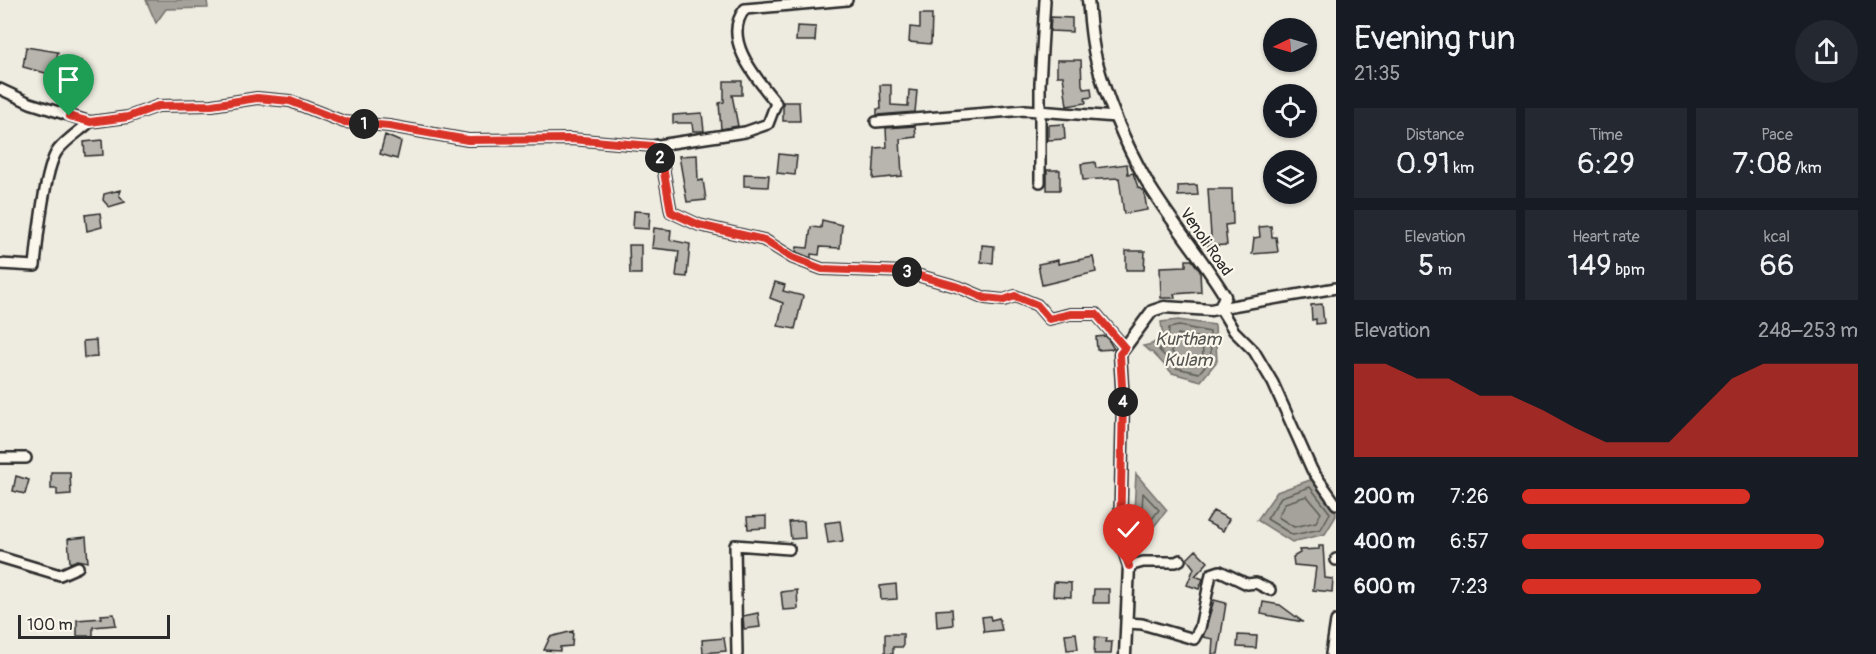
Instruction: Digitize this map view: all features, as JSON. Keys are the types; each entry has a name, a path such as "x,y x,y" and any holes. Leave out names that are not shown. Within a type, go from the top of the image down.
{"street":[{"path":"0,89 30,103 90,122 128,117 158,106 212,105 257,98 290,101 344,122 389,126 468,140 571,139 652,146 745,132 768,124 776,103 741,58 738,28 744,5 847,0"},
{"path":"1040,182 1040,112 1045,0"},
{"name":"Venoli Road","path":"1088,0 1095,58 1116,117 1147,181 1171,219 1203,260 1225,296 1220,308"},
{"path":"876,122 978,116 1025,110 1116,117"},
{"path":"0,264 35,266 40,218 48,177 57,151 90,122"},
{"path":"652,146 662,161 671,212 699,225 764,240 793,258 822,269 906,272 959,287 985,298 1004,300 1015,296 1037,305 1049,319 1071,314 1096,314 1125,348"},
{"path":"1125,654 1129,566 1120,539 1123,401 1120,354 1152,311 1164,307 1211,310 1336,288"},
{"path":"1220,308 1234,331 1254,351 1273,383 1312,470 1336,504"},
{"path":"0,458 26,458"},
{"path":"737,654 735,545 789,549"},
{"path":"0,556 60,575 78,567"},
{"path":"1129,566 1143,562 1180,560"},
{"path":"1128,623 1142,624 1194,639 1200,628 1212,573 1220,571 1247,584 1257,583 1270,590"},
{"path":"1331,654 1335,641 1336,621"}],"water":[{"path":"146,0 207,0 208,8 166,9 156,23"},
{"name":"Kurtham Kulam","path":"1178,320 1215,325 1217,361 1201,381 1172,373 1143,346 1152,344 1163,337 1161,322"},
{"path":"1136,474 1167,510 1137,548 1134,511"},
{"path":"1313,479 1336,511 1336,516 1325,534 1292,542 1257,520 1277,492"}],"building":[{"path":"920,14 932,14 931,44 909,42 910,27 920,28"},
{"path":"1051,17 1072,18 1072,32 1050,31"},
{"path":"797,26 816,27 815,41 796,41"},
{"path":"26,47 58,52 56,61 82,61 82,82 89,83 87,96 73,95 77,70 54,69 53,75 23,67"},
{"path":"1057,60 1081,60 1082,85 1084,89 1091,88 1092,97 1085,98 1086,103 1067,106 1063,76 1057,76"},
{"path":"724,81 742,81 742,95 732,95 738,126 721,129 719,103 724,102"},
{"path":"880,85 891,85 891,105 908,106 909,90 917,91 915,112 877,115 877,109 881,109"},
{"path":"783,102 799,102 800,121 783,121"},
{"path":"702,113 704,131 693,131 692,123 673,123 673,115"},
{"path":"1064,124 1065,139 1048,140 1048,125"},
{"path":"915,126 916,137 900,139 902,176 873,179 875,148 887,147 886,128"},
{"path":"385,135 401,142 397,159 380,154"},
{"path":"102,140 103,155 85,156 84,142"},
{"path":"779,154 797,156 795,175 777,173"},
{"path":"697,155 698,181 703,180 706,200 687,202 679,156"},
{"path":"1095,162 1096,168 1127,164 1128,174 1133,173 1138,187 1144,192 1147,210 1124,214 1119,178 1083,180 1081,164"},
{"path":"1047,170 1060,170 1060,190 1047,190"},
{"path":"744,174 769,175 768,187 744,186"},
{"path":"1197,185 1198,195 1178,196 1178,186"},
{"path":"1208,189 1232,189 1233,224 1225,225 1227,245 1208,246 1208,236 1211,236"},
{"path":"120,190 119,195 125,202 109,207 103,200 104,194"},
{"path":"634,211 650,212 649,229 633,228"},
{"path":"100,213 102,227 87,231 85,215"},
{"path":"822,220 842,225 840,248 820,247 819,255 811,254 811,258 796,252 797,247 808,248 811,227 821,228"},
{"path":"1271,226 1272,237 1276,237 1278,252 1252,254 1254,238 1260,237 1259,227"},
{"path":"654,228 671,230 670,240 690,244 687,277 676,276 679,251 652,248"},
{"path":"629,245 641,245 641,274 630,274"},
{"path":"982,245 994,246 993,263 981,262"},
{"path":"1126,251 1145,251 1144,270 1126,270"},
{"path":"1093,257 1096,272 1042,285 1038,264 1058,260 1058,264"},
{"path":"1186,260 1192,260 1200,271 1201,292 1174,294 1175,298 1161,298 1160,267 1186,266"},
{"path":"775,282 785,285 783,291 803,296 795,329 778,326 783,303 770,298"},
{"path":"1322,304 1324,323 1316,324 1316,319 1312,320 1311,305"},
{"path":"1106,336 1114,349 1097,350 1096,337"},
{"path":"96,340 97,357 84,358 83,341"},
{"path":"51,472 70,472 71,494 57,495 57,489 51,489"},
{"path":"16,476 29,480 25,494 13,491"},
{"path":"1213,511 1229,519 1223,531 1206,522"},
{"path":"766,516 766,528 748,529 747,517"},
{"path":"804,521 805,538 791,539 789,522"},
{"path":"840,521 843,541 828,543 825,523"},
{"path":"86,537 88,562 78,560 70,563 68,539"},
{"path":"1319,546 1323,546 1325,578 1333,579 1332,592 1313,590 1316,567 1294,565 1293,557 1300,553 1299,550 1319,549"},
{"path":"1196,550 1208,562 1195,576 1203,579 1199,589 1187,585 1194,568 1187,559"},
{"path":"1054,582 1071,583 1071,597 1053,596"},
{"path":"896,584 897,599 881,600 880,586"},
{"path":"1094,589 1109,589 1109,603 1093,603"},
{"path":"797,590 798,609 783,610 781,592"},
{"path":"1214,600 1226,603 1218,654 1212,654 1213,639 1203,637"},
{"path":"1263,602 1280,605 1303,622 1261,614"},
{"path":"952,609 953,625 937,627 936,610"},
{"path":"758,613 760,627 744,629 743,616"},
{"path":"114,614 116,625 93,627 93,636 77,636 77,620 102,618 101,615"},
{"path":"990,616 991,620 999,618 1002,630 984,632 982,617"},
{"path":"573,631 572,646 560,647 560,651 544,650 550,637"},
{"path":"1076,633 1078,649 1067,650 1065,634"},
{"path":"885,634 903,634 903,647 893,647 893,654 885,654"},
{"path":"1238,635 1257,636 1256,648 1237,647"},
{"path":"1095,637 1107,638 1106,642 1112,642 1111,654 1094,654"},
{"path":"724,638 726,651 703,653 702,640"}],"route":[{"path":"69,116 90,122 128,117 158,106 212,105 257,98 290,101 344,122 389,126 468,140 571,139 652,146 662,161 671,212 699,225 764,240 793,258 822,269 862,268 906,272 959,287 985,298 1004,300 1015,296 1037,305 1049,319 1071,314 1096,314 1125,348 1120,354 1123,401 1120,539 1129,566"}]}
